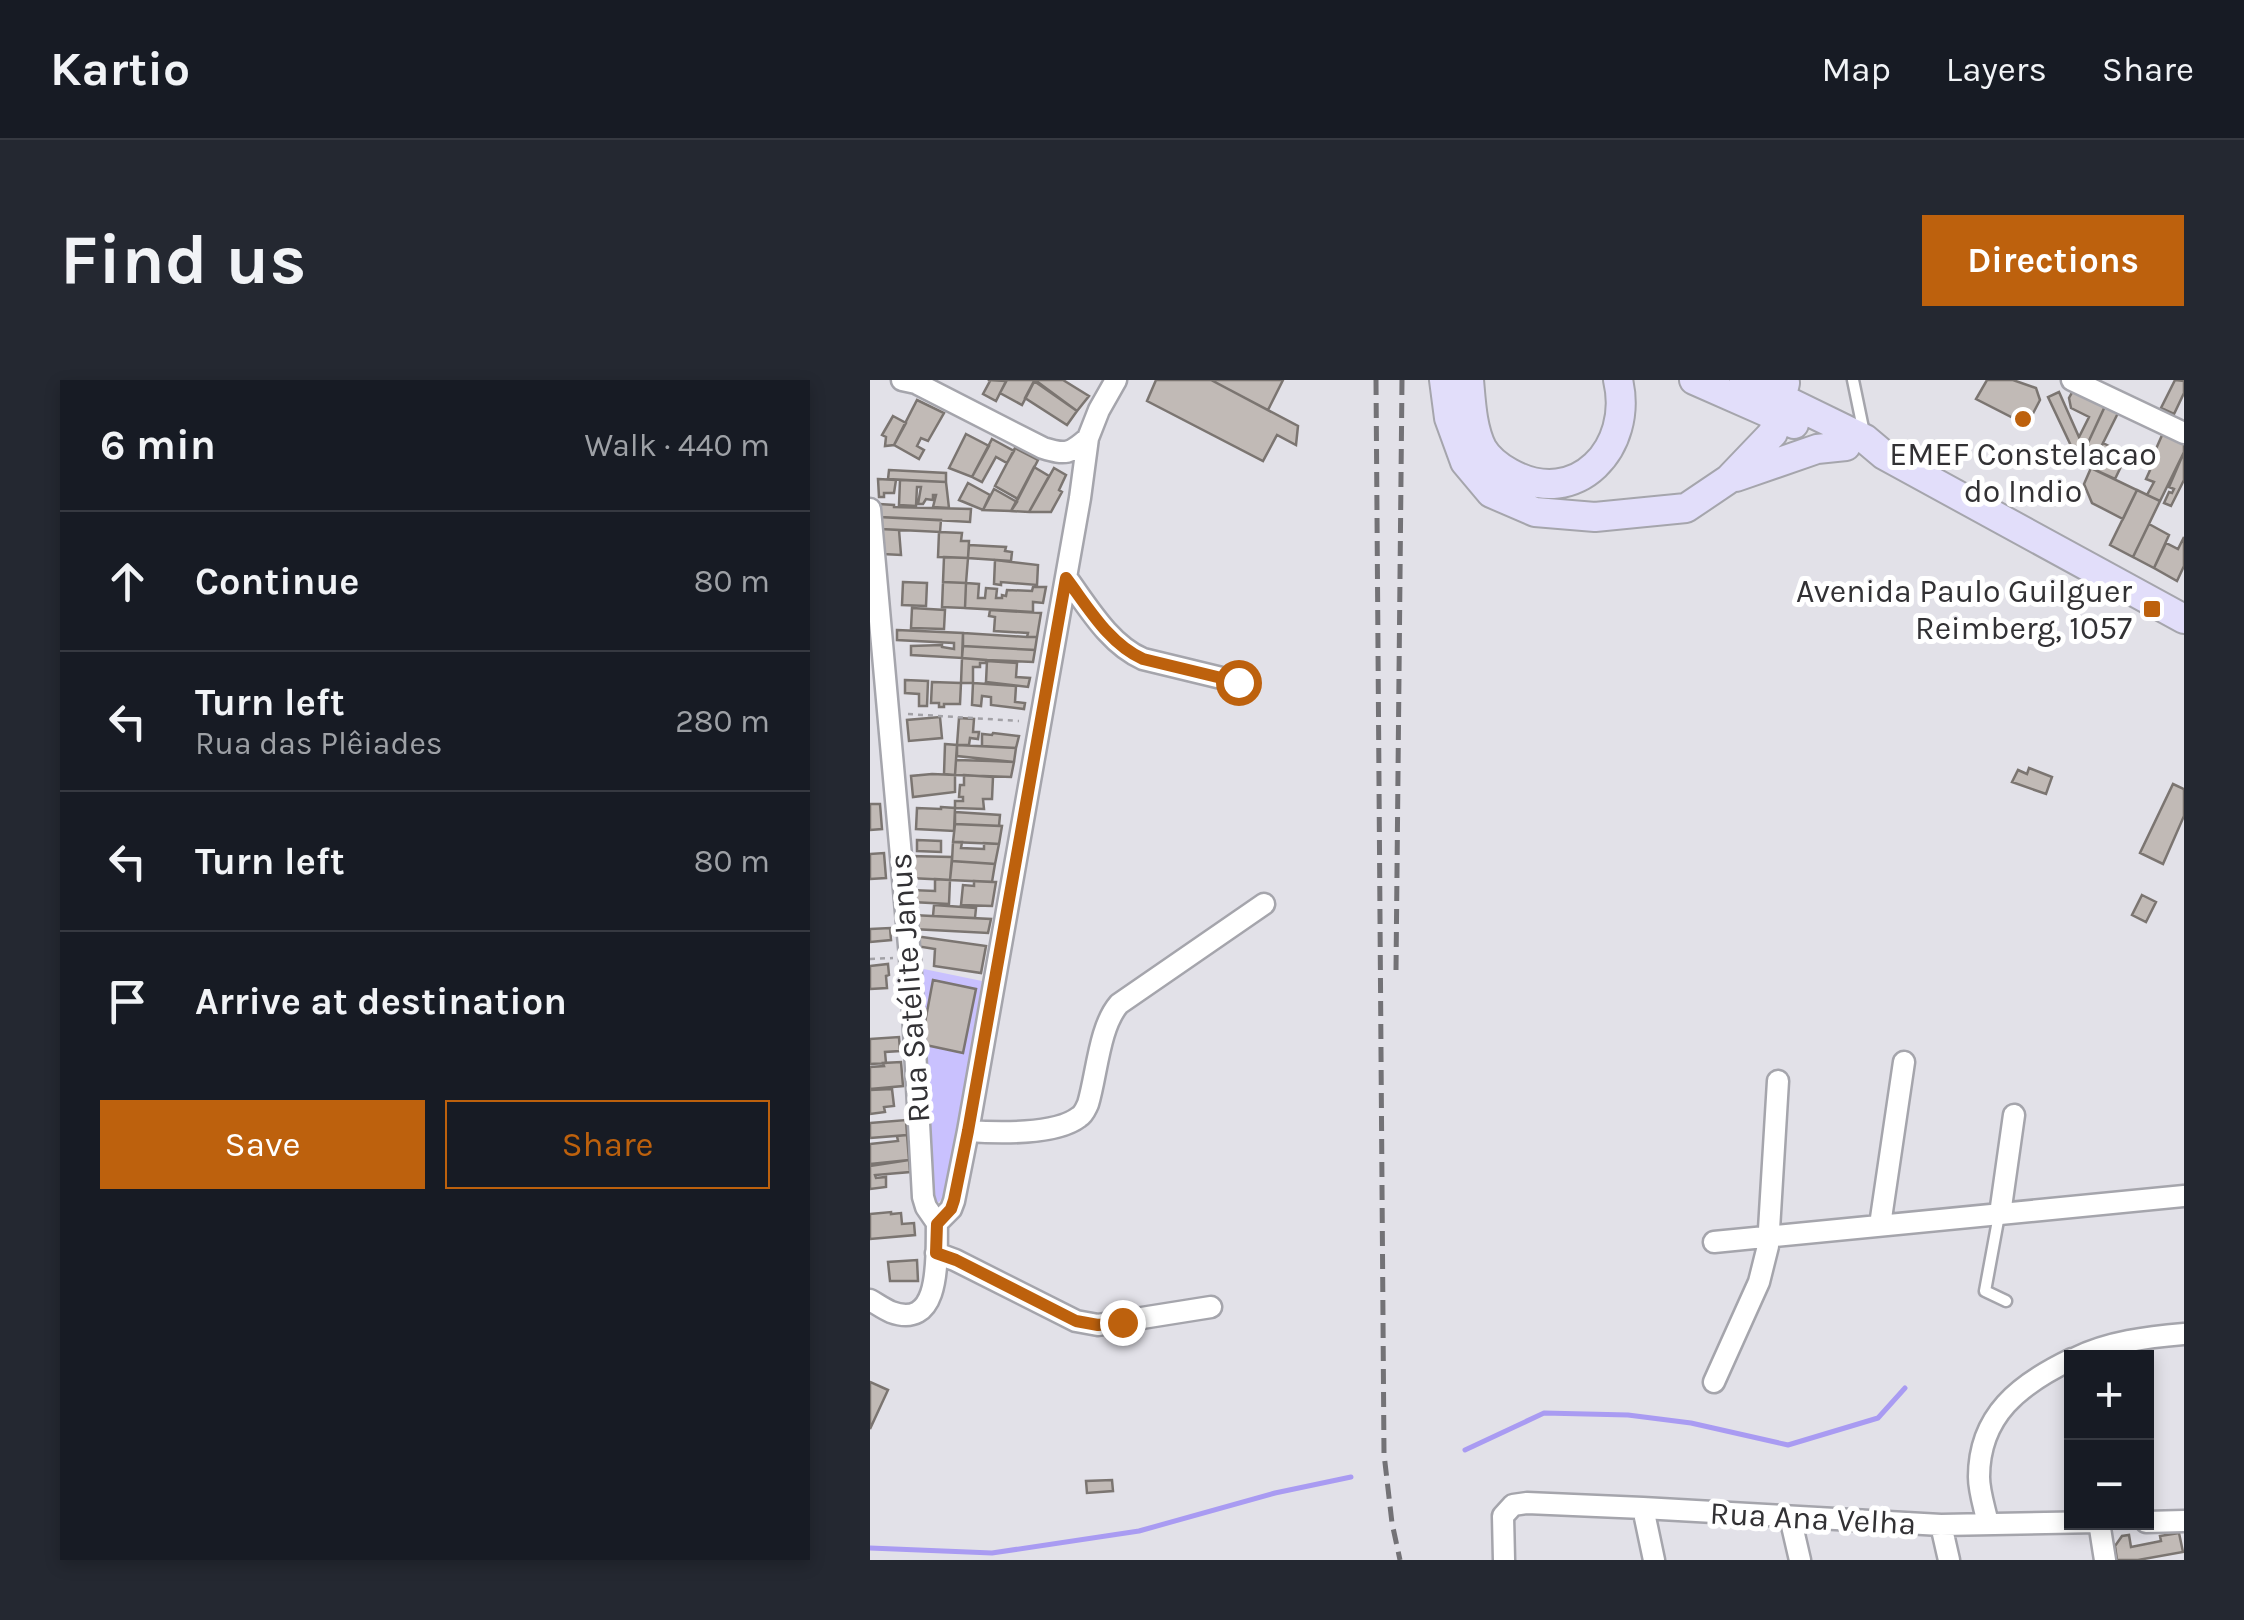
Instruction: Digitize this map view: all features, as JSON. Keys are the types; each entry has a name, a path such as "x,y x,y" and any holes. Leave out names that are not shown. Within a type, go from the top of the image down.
{"street":[{"path":"902,380 916,383 1043,448 1060,453 1074,451 1088,438"},
{"path":"870,1300 893,1313 905,1314 924,1309 931,1301 937,1224 954,1200 968,1131 1088,438 1116,380"},
{"path":"1444,380 1449,418 1465,462 1491,493 1535,512 1594,518 1686,508 1730,479 1773,433 1783,392"},
{"path":"1469,380 1483,450 1496,466 1521,480 1552,485 1577,480 1608,454 1618,429 1618,380"},
{"path":"1694,380 1783,392 1865,447 2184,619"},
{"path":"1744,380 1783,392 1865,447"},
{"path":"2072,380 2184,433"},
{"path":"1730,479 1817,449 1865,447"},
{"name":"Rua Satélite Janus","path":"870,510 910,957 923,1197 937,1224"},
{"path":"1066,578 1129,653 1238,682"},
{"path":"968,1131 1031,1130 1059,1126 1082,1116 1111,1013 1264,904"},
{"path":"1880,1225 1904,1062"},
{"path":"1714,1382 1759,1282 1768,1237 1778,1081"},
{"path":"2000,1214 2014,1115"},
{"path":"1714,1242 2184,1196"},
{"path":"936,1253 1086,1323 1122,1322 1211,1307"},
{"path":"2092,1350 2184,1334"},
{"path":"1988,1524 1979,1479 1984,1441 1997,1411 2042,1373 2064,1363"},
{"name":"Rua Ana Velha","path":"1504,1560 1503,1516 1513,1504 1942,1525 2064,1523"},
{"path":"1643,1508 1654,1560"},
{"path":"1790,1517 1800,1560"},
{"path":"2154,1522 2184,1521"},
{"path":"1942,1525 1949,1560"},
{"path":"2100,1530 2105,1560"}],"lane":[{"path":"1853,380 1865,447"},
{"path":"2000,1214 1985,1291 2006,1300"}],"path":[{"path":"887,712 1041,722"},
{"path":"870,958 910,957"}],"shaded area":[{"path":"914,967 982,981 945,1195 937,1204 932,1203"}],"building":[{"path":"988,380 1006,381 996,401 983,394"},
{"path":"1007,380 1035,380 1022,405 1000,393"},
{"path":"1035,380 1063,380 1089,396 1077,411"},
{"path":"1156,380 1211,380 1298,426 1296,445 1277,435 1263,461 1147,401"},
{"path":"1211,380 1283,380 1268,410"},
{"path":"1987,380 2013,380 2036,388 2040,400 2027,425 1976,399"},
{"path":"2175,380 2184,381 2184,393 2174,414 2161,408"},
{"path":"1034,381 1077,411 1067,425 1025,398"},
{"path":"2074,389 2106,404 2087,445 2073,450 2048,397 2059,392 2079,437 2089,417 2071,408 2069,398"},
{"path":"917,400 944,413 928,441 921,438 917,446 924,450 919,459 894,445"},
{"path":"2106,404 2119,411 2099,451 2087,445"},
{"path":"893,416 906,423 894,445 885,446 886,437 882,435"},
{"path":"2163,433 2184,444 2184,452 2160,501 2147,495 2154,482 2146,479"},
{"path":"966,434 989,446 972,477 949,468"},
{"path":"992,439 1014,451 1007,463 996,457 982,482 972,477"},
{"path":"2103,443 2111,447 2107,456 2116,460 2120,451 2127,454 2115,479 2091,468"},
{"path":"1015,448 1038,460 1018,499 995,486"},
{"path":"2184,452 2184,480 2171,506 2164,503 2174,489 2169,487"},
{"path":"1034,467 1049,476 1029,512 1011,511"},
{"path":"1054,468 1066,475 1051,512 1029,512"},
{"path":"2091,468 2137,490 2123,519 2092,503 2084,484"},
{"path":"889,470 946,473 946,482 888,479"},
{"path":"878,479 896,480 894,493 879,497"},
{"path":"900,480 946,482 949,508 933,507 936,495 933,500 918,504 921,487 917,487 916,506 899,505"},
{"path":"968,483 990,495 983,510 959,500"},
{"path":"994,489 1017,502 1011,511 983,510"},
{"path":"2137,490 2160,501 2133,557 2110,545"},
{"path":"879,504 971,509 970,522 880,517"},
{"path":"880,517 941,520 940,532 881,529"},
{"path":"2149,524 2169,535 2154,568 2133,557"},
{"path":"881,529 899,530 901,555 883,554"},
{"path":"939,532 962,533 961,541 969,541 968,558 938,557"},
{"path":"2184,537 2184,566 2177,581 2154,568 2166,543 2178,549"},
{"path":"969,545 1006,547 1005,551 1012,552 1011,561 968,558"},
{"path":"944,557 968,558 966,583 943,582"},
{"path":"995,560 1038,565 1037,585 994,584"},
{"path":"903,582 927,583 926,606 902,605"},
{"path":"943,582 966,583 965,608 942,607"},
{"path":"966,583 979,584 978,598 985,598 986,588 997,589 996,598 1002,598 1007,590 1046,587 1043,603 1033,602 1033,612 965,608"},
{"path":"912,608 945,610 944,629 911,628"},
{"path":"990,610 1041,613 1037,637 994,631 995,617 989,616"},
{"path":"897,630 963,633 962,658 911,655 911,646 942,645 954,649 954,643 897,640"},
{"path":"963,633 1037,637 1035,650 963,646"},
{"path":"963,646 1035,650 1033,662 986,660 962,658"},
{"path":"962,658 986,660 980,667 973,667 973,683 961,683"},
{"path":"987,661 1017,663 1016,677 1030,678 1028,687 986,682"},
{"path":"905,680 928,681 927,706 919,706 919,694 905,693"},
{"path":"932,682 961,683 960,704 939,707 939,703 931,703"},
{"path":"973,683 1016,686 1015,702 1025,703 1024,709 991,705 991,697 982,696 981,706 972,705"},
{"path":"940,717 942,738 909,741 907,720"},
{"path":"959,718 974,719 973,732 979,732 978,739 970,738 969,745 957,745"},
{"path":"982,734 1019,736 1016,748 982,746"},
{"path":"945,744 957,745 955,775 944,774"},
{"path":"957,745 1016,748 1014,762 957,756"},
{"path":"956,760 1014,762 1011,777 955,775"},
{"path":"2029,768 2052,777 2046,794 2012,782 2018,770 2027,774"},
{"path":"955,775 955,792 913,797 911,776"},
{"path":"964,775 993,777 992,799 983,799 984,809 955,808 955,801 963,801 959,797"},
{"path":"2173,784 2184,789 2184,816 2163,864 2140,853"},
{"path":"870,804 880,804 882,829 870,830"},
{"path":"917,808 955,808 954,831 916,829"},
{"path":"955,812 1000,815 999,826 955,824"},
{"path":"955,824 1002,826 999,844 953,842"},
{"path":"917,840 941,841 941,852 917,851"},
{"path":"953,842 962,842 961,848 984,849 984,843 999,844 995,864 952,861"},
{"path":"884,853 886,878 870,879 870,854"},
{"path":"909,856 952,857 950,880 910,878"},
{"path":"952,861 995,864 992,882 950,880"},
{"path":"935,879 950,880 949,904 912,902 911,890 935,891"},
{"path":"974,881 996,882 992,906 961,905 963,885 974,886"},
{"path":"2142,895 2156,902 2146,922 2132,915"},
{"path":"934,905 976,908 975,918 933,916"},
{"path":"912,915 991,919 988,933 913,929"},
{"path":"890,928 891,940 870,942 870,929"},
{"path":"915,936 986,946 981,973 934,966 935,949 916,946"},
{"path":"888,964 887,988 870,989 870,966"},
{"path":"933,980 976,989 963,1053 921,1044"},
{"path":"899,1037 900,1051 885,1052 886,1063 870,1064 870,1039"},
{"path":"901,1062 903,1086 870,1089 870,1067"},
{"path":"892,1089 894,1106 870,1114 870,1090"},
{"path":"906,1120 907,1135 870,1138 870,1123"},
{"path":"907,1135 909,1160 870,1164 870,1144 898,1141 897,1136"},
{"path":"909,1160 910,1172 875,1175 886,1177 886,1187 870,1189 870,1166"},
{"path":"901,1213 902,1224 914,1223 915,1235 870,1239 870,1214"},
{"path":"917,1260 918,1281 890,1281 888,1262"},
{"path":"870,1382 888,1390 870,1429"},
{"path":"1112,1480 1113,1491 1087,1493 1086,1481"},
{"path":"2179,1533 2183,1552 2117,1560 2115,1546 2122,1536 2129,1535 2131,1547"}],"waterway":[{"path":"1465,1450 1544,1413 1628,1415 1691,1423 1788,1445 1878,1418 1905,1388"},
{"path":"870,1548 992,1553 1139,1531 1275,1493 1351,1477"}],"railway":[{"path":"1376,380 1384,1454 1400,1560"},
{"path":"1396,970 1402,380"}],"place":[{"name":"EMEF Constelacao do Indio","path":"2023,419"},
{"name":"Avenida Paulo Guilguer Reimberg, 1057","path":"2152,609"}],"route":[{"path":"1122,1322 1098,1325 1076,1321 936,1253 937,1224 954,1200 968,1131 1066,578 1129,653 1238,682"}]}
